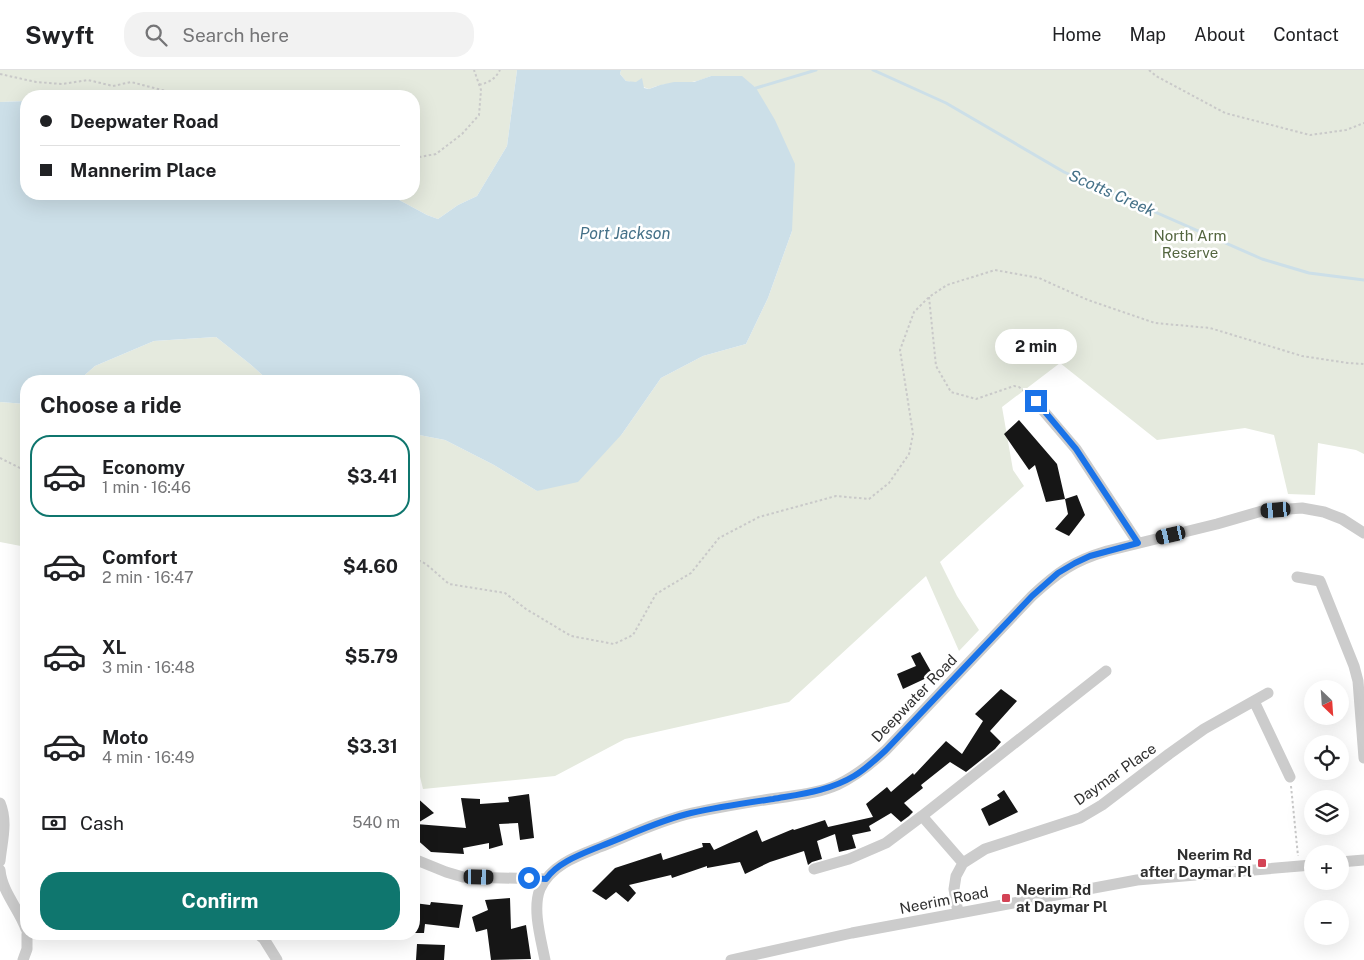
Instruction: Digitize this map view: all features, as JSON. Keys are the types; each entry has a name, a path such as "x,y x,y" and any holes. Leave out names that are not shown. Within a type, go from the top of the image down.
{"street":[{"path":"1036,401 1076,449 1138,543"},
{"name":"Deepwater Road","path":"545,960 537,905 541,888 546,879 560,865 676,817 808,793 836,785 854,776 865,769 886,750 1032,596 1058,573 1090,556 1262,512 1302,508 1324,512 1342,519 1364,533"},
{"path":"1297,577 1320,581 1354,666 1360,698 1364,758"},
{"path":"814,869 849,859 886,843 1106,671"},
{"name":"Daymar Place","path":"963,864 985,849 1080,818 1102,805 1204,729 1268,693"},
{"path":"1254,701 1290,777"},
{"path":"0,803 5,828 0,861"},
{"path":"922,816 963,864 956,876 954,890 958,913"},
{"path":"1349,861 1364,860"},
{"path":"420,861 463,877 546,879"},
{"name":"Neerim Road","path":"731,960 852,933 1137,880 1304,866"},
{"path":"0,870 5,888 20,915"},
{"path":"24,960 27,940"},
{"path":"265,940 277,960"}],"path":[{"path":"420,157 436,154 462,134 479,115 481,90 474,70"},
{"path":"479,85 495,78 500,70"},
{"path":"1149,70 1156,76 1225,113 1310,135 1346,130 1364,123"},
{"path":"0,74 36,82 62,84 88,80 113,86 131,82 161,90"},
{"path":"420,561 449,584 505,593 526,609 570,636 614,644 633,635 656,594 691,573 719,538 759,518 836,496 869,499 889,483 909,454 913,434 900,350 914,312 929,297 947,285 995,270 1039,278 1088,300 1155,323 1210,328 1302,356 1364,364"},
{"path":"929,297 936,366 951,392 976,399 1014,386 1019,387 1036,401"},
{"path":"0,458 20,468"},
{"path":"1290,777 1299,866"}],"green space":[{"path":"0,70 517,70 507,146 477,196 458,205 438,219 399,200 420,200 420,90 20,90 20,101 0,102"},
{"name":"North Arm Reserve","path":"621,70 1364,70 1364,454 1356,450 1318,443 1315,495 1288,494 1274,435 1245,428 1157,440 1060,363 1002,407 1013,470 1024,486 940,562 957,596 979,630 959,651 926,576 789,702 625,739 555,776 423,789 420,777 420,435 445,440 494,465 537,491 622,434 661,378 703,356 746,344 768,298 792,231 711,76 695,82 665,84 649,89 626,81 620,74"},
{"path":"216,337 262,375 85,375 95,366 154,341"},
{"path":"0,402 20,404 20,546 0,542"}],"water":[{"name":"Port Jackson","path":"517,70 621,70 620,74 626,81 636,82 642,78 644,88 649,89 674,82 694,82 711,76 742,76 756,88 775,120 795,164 792,231 768,298 746,344 703,356 661,378 622,434 578,482 537,491 494,465 445,440 420,435 420,375 262,375 216,337 154,341 95,366 85,375 20,375 20,404 0,402 0,102 20,101 20,200 399,200 438,219 458,205 477,196 507,146"}],"building":[{"path":"1019,420 1057,464 1065,499 1046,502 1035,465 1029,470 1004,434"},
{"path":"1077,495 1085,515 1069,536 1055,529 1068,514 1065,499"},
{"path":"920,652 933,675 903,689 897,674 916,666 911,656"},
{"path":"1001,689 1017,701 990,731 1001,742 995,749 966,772 950,762 921,785 923,788 904,803 913,812 901,822 891,813 869,826 871,831 852,835 856,848 839,852 835,834 817,841 822,859 808,865 804,851 770,862 745,874 740,862 707,868 707,866 672,878 671,875 629,885 636,893 628,902 616,892 606,900 592,891 615,868 661,853 663,860 703,847 702,843 710,843 714,850 757,830 762,842 793,829 825,820 828,827 873,817 866,804 887,787 891,792 913,773 914,775 946,741 962,754 983,721 975,714"},
{"path":"1004,790 1018,812 989,826 981,809 1000,799 997,795"},
{"path":"529,794 534,838 520,840 518,823 499,824 503,845 489,849 489,843 463,848 464,854 431,852 420,842 420,824 466,828 461,798 480,799 480,804 509,802 508,797"},
{"path":"420,800 434,813 420,822"},
{"path":"510,898 511,929 526,925 531,959 491,960 487,929 476,932 472,917 488,910 485,900"},
{"path":"431,902 463,905 459,928 425,924 424,933 420,933 420,904 430,905"},
{"path":"417,944 445,945 444,960 416,960"}],"waterway":[{"name":"Scotts Creek","path":"756,88 816,70"},
{"name":"Scotts Creek","path":"873,70 946,103 1064,172 1262,259 1309,273 1364,280"}],"place":[{"name":"Neerim Rd after Daymar Pl","path":"1262,863"},
{"name":"Neerim Rd at Daymar Pl","path":"1006,898"}],"route":[{"path":"529,878 546,879 560,865 676,817 822,790 854,776 865,769 886,750 1032,596 1058,573 1090,556 1138,543 1076,449 1036,401"}]}
